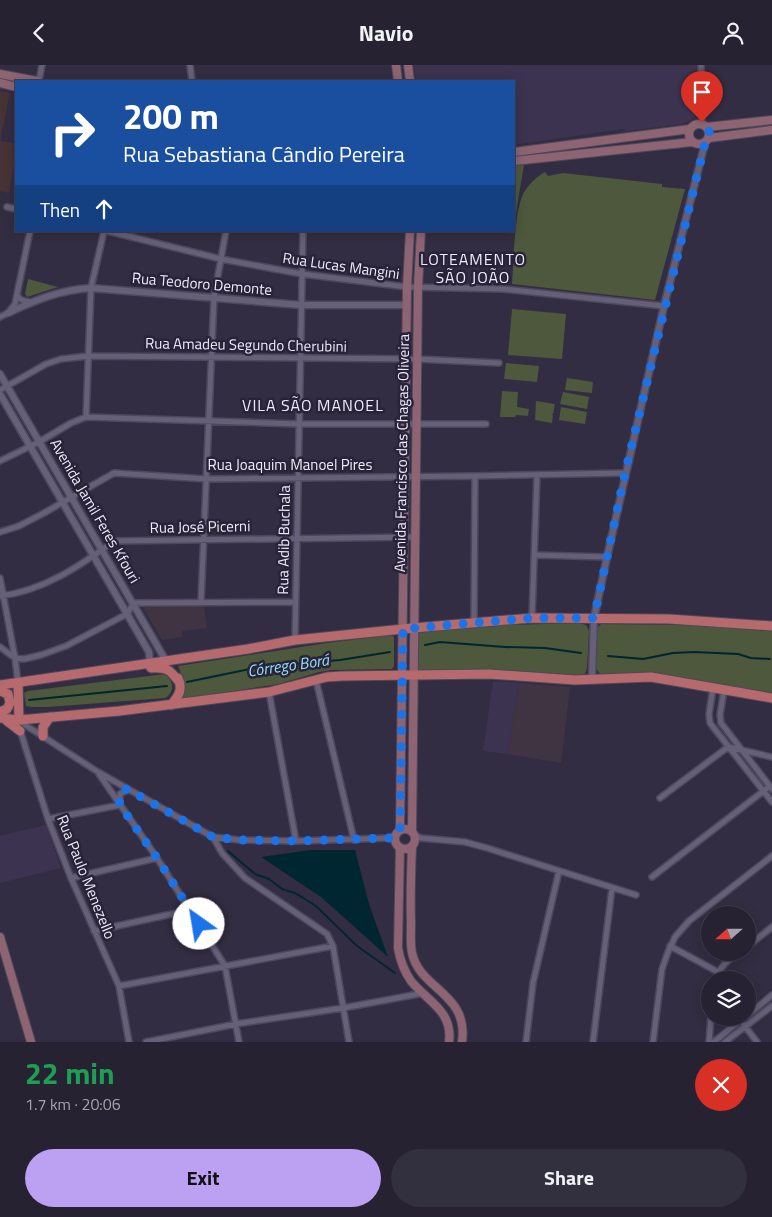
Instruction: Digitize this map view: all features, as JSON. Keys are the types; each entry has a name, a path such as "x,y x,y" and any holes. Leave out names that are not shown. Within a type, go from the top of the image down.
{"main road":[{"path":"396,65 398,80"},
{"path":"408,65 410,80"},
{"path":"0,74 33,80"},
{"path":"0,83 15,87"},
{"path":"515,152 690,129 695,125 704,126 772,119"},
{"path":"704,126 710,134 705,144"},
{"path":"690,129 689,135 692,142"},
{"path":"515,161 692,142 705,144 772,130"},
{"path":"531,150 532,159"},
{"name":"Avenida Francisco das Chagas Oliveira","path":"410,232 407,287 402,676 396,839 398,948 405,970 415,984 441,1010 448,1020 450,1042"},
{"name":"Avenida Francisco das Chagas Oliveira","path":"421,232 418,288 412,676 415,835 410,898 412,953 422,971 460,1015 464,1026 462,1042"},
{"path":"0,685 295,640 532,618 669,619 772,626"},
{"path":"166,661 180,683 179,695 172,705"},
{"path":"132,666 167,669 172,672 180,683"},
{"path":"1,716 19,720 172,705 269,692 316,680 342,676 489,674 565,679 651,677 680,680 713,688 772,698"},
{"path":"18,683 19,720"},
{"path":"0,691 8,695 10,703 1,716"},
{"path":"401,694 412,694"},
{"path":"1,716 20,731"},
{"path":"43,736 44,724 50,717"},
{"path":"413,845 406,849 396,839 406,829 415,835"},
{"path":"0,937 32,1042"}],"street":[{"path":"38,80 42,65"},
{"path":"190,65 192,80"},
{"path":"701,65 704,126"},
{"path":"592,679 594,618 664,306 705,144"},
{"path":"8,207 15,209"},
{"path":"8,313 15,303 30,232"},
{"path":"86,417 91,288 105,232"},
{"name":"Rua Lucas Mangini","path":"109,232 221,259 302,274 418,288 504,289 664,306"},
{"path":"202,602 214,297 226,232"},
{"name":"Rua Adib Buchala","path":"295,640 303,232"},
{"name":"Rua Teodoro Demonte","path":"0,317 44,297 72,289 91,288 301,305 408,305"},
{"path":"17,295 23,301 32,302"},
{"name":"Rua Amadeu Segundo Cherubini","path":"0,392 46,363 88,356 417,359 500,363"},
{"name":"Avenida Jamil Feres Kfouri","path":"0,374 166,661"},
{"name":"Avenida Jamil Feres Kfouri","path":"0,392 149,652 150,663"},
{"path":"0,461 86,417 299,424 486,424"},
{"name":"Rua Joaquim Manoel Pires","path":"0,532 18,526 44,513 114,473 206,479 476,477 625,473"},
{"path":"532,618 537,475"},
{"path":"474,623 476,477"},
{"name":"Rua José Picerni","path":"2,596 28,590 50,581 94,556 114,541 414,537"},
{"path":"535,555 607,557"},
{"path":"0,578 18,683"},
{"path":"0,647 15,658 24,659 41,655 66,646 127,613 134,603 295,602"},
{"path":"316,680 354,840"},
{"path":"713,688 709,714 710,723 772,802"},
{"path":"652,877 763,791 771,787 724,728 720,719 724,690"},
{"path":"269,692 296,841"},
{"path":"710,723 720,719"},
{"path":"19,720 98,772 213,837 239,840 296,841 396,839"},
{"name":"Rua Paulo Menezello","path":"19,720 20,731 48,819 70,878 118,986 129,1042"},
{"path":"660,798 728,747 772,757"},
{"path":"98,772 157,858 225,966 239,1042"},
{"path":"120,805 120,794 127,789"},
{"path":"48,819 120,805"},
{"path":"415,835 465,842 636,895"},
{"path":"213,837 222,853 245,879 328,934 333,946 349,1042"},
{"path":"653,1042 662,969 675,937 689,921 772,856"},
{"path":"70,878 157,858"},
{"path":"526,1042 533,983 558,871"},
{"path":"593,1042 612,888"},
{"path":"94,931 190,910"},
{"path":"756,940 772,927"},
{"path":"118,986 333,946"},
{"path":"670,946 718,971 729,961"},
{"path":"410,995 415,984"},
{"path":"146,1042 236,1024 343,1008 424,993"},
{"path":"756,1008 772,995"},
{"path":"756,1018 772,1006"},
{"path":"710,1026 715,1033 723,1035"},
{"path":"709,1042 710,1026"},
{"path":"714,1042 734,1026"},
{"path":"725,1042 745,1026 757,1042"}],"shaded area":[{"path":"414,65 697,65 697,114 691,120 682,124 628,131 623,129 515,145 515,80 416,80"},
{"path":"0,91 10,93 0,141"},
{"path":"0,141 14,143 13,152 15,153 15,159 9,193 0,191"},
{"path":"204,606 207,628 182,631 182,637 162,640 143,607"},
{"path":"493,681 519,683 508,754 483,751"},
{"path":"519,683 570,687 561,763 508,754"},
{"path":"46,825 61,868 0,883 0,836"}],"green space":[{"path":"524,165 515,223 515,166"},
{"path":"545,172 548,176 563,173 662,184 662,187 685,189 655,300 512,284 516,225 520,203 527,187"},
{"path":"28,279 58,287 27,297 25,294"},
{"path":"512,309 566,314 562,359 508,355"},
{"path":"506,363 539,366 537,382 504,379"},
{"path":"567,378 593,382 592,393 565,390"},
{"path":"502,391 518,392 517,407 529,409 528,416 500,417"},
{"path":"563,392 589,397 587,409 560,404"},
{"path":"536,401 555,404 553,414 551,414 553,415 552,423 535,420"},
{"path":"561,407 587,412 585,424 559,420"},
{"path":"579,623 586,625 589,631 587,668 582,676 417,671 419,632 504,625"},
{"path":"601,624 691,625 772,631 772,693 661,675 641,673 600,674 595,666 597,628"},
{"path":"390,635 394,637 394,666 392,669 332,670 279,684 182,699 185,684 178,666"},
{"path":"165,674 172,683 172,690 165,698 48,707 26,706 24,693 28,691"}],"water":[{"path":"310,850 355,850 369,904 388,957 321,897 261,857"}],"waterway":[{"name":"Córrego Borá","path":"425,645 440,642 545,648 581,653"},
{"name":"Córrego Borá","path":"187,682 260,667 340,660 390,652"},
{"name":"Córrego Borá","path":"608,656 643,659 673,653 694,652 738,654 751,658 770,659"},
{"name":"Córrego Borá","path":"29,700 167,686"},
{"path":"228,851 255,874 269,879 282,889 295,893 316,906 357,946 395,973"}],"district":[{"name":"LOTEAMENTO SÃO JOÃO","path":"473,268"},
{"name":"VILA SÃO MANOEL","path":"313,405"}],"route":[{"path":"199,924 157,858 120,805 119,799 122,791 127,789 213,837 239,840 296,841 390,838 400,830 403,629 532,618 594,618 664,306 705,143 708,141 710,134 702,122"}]}
